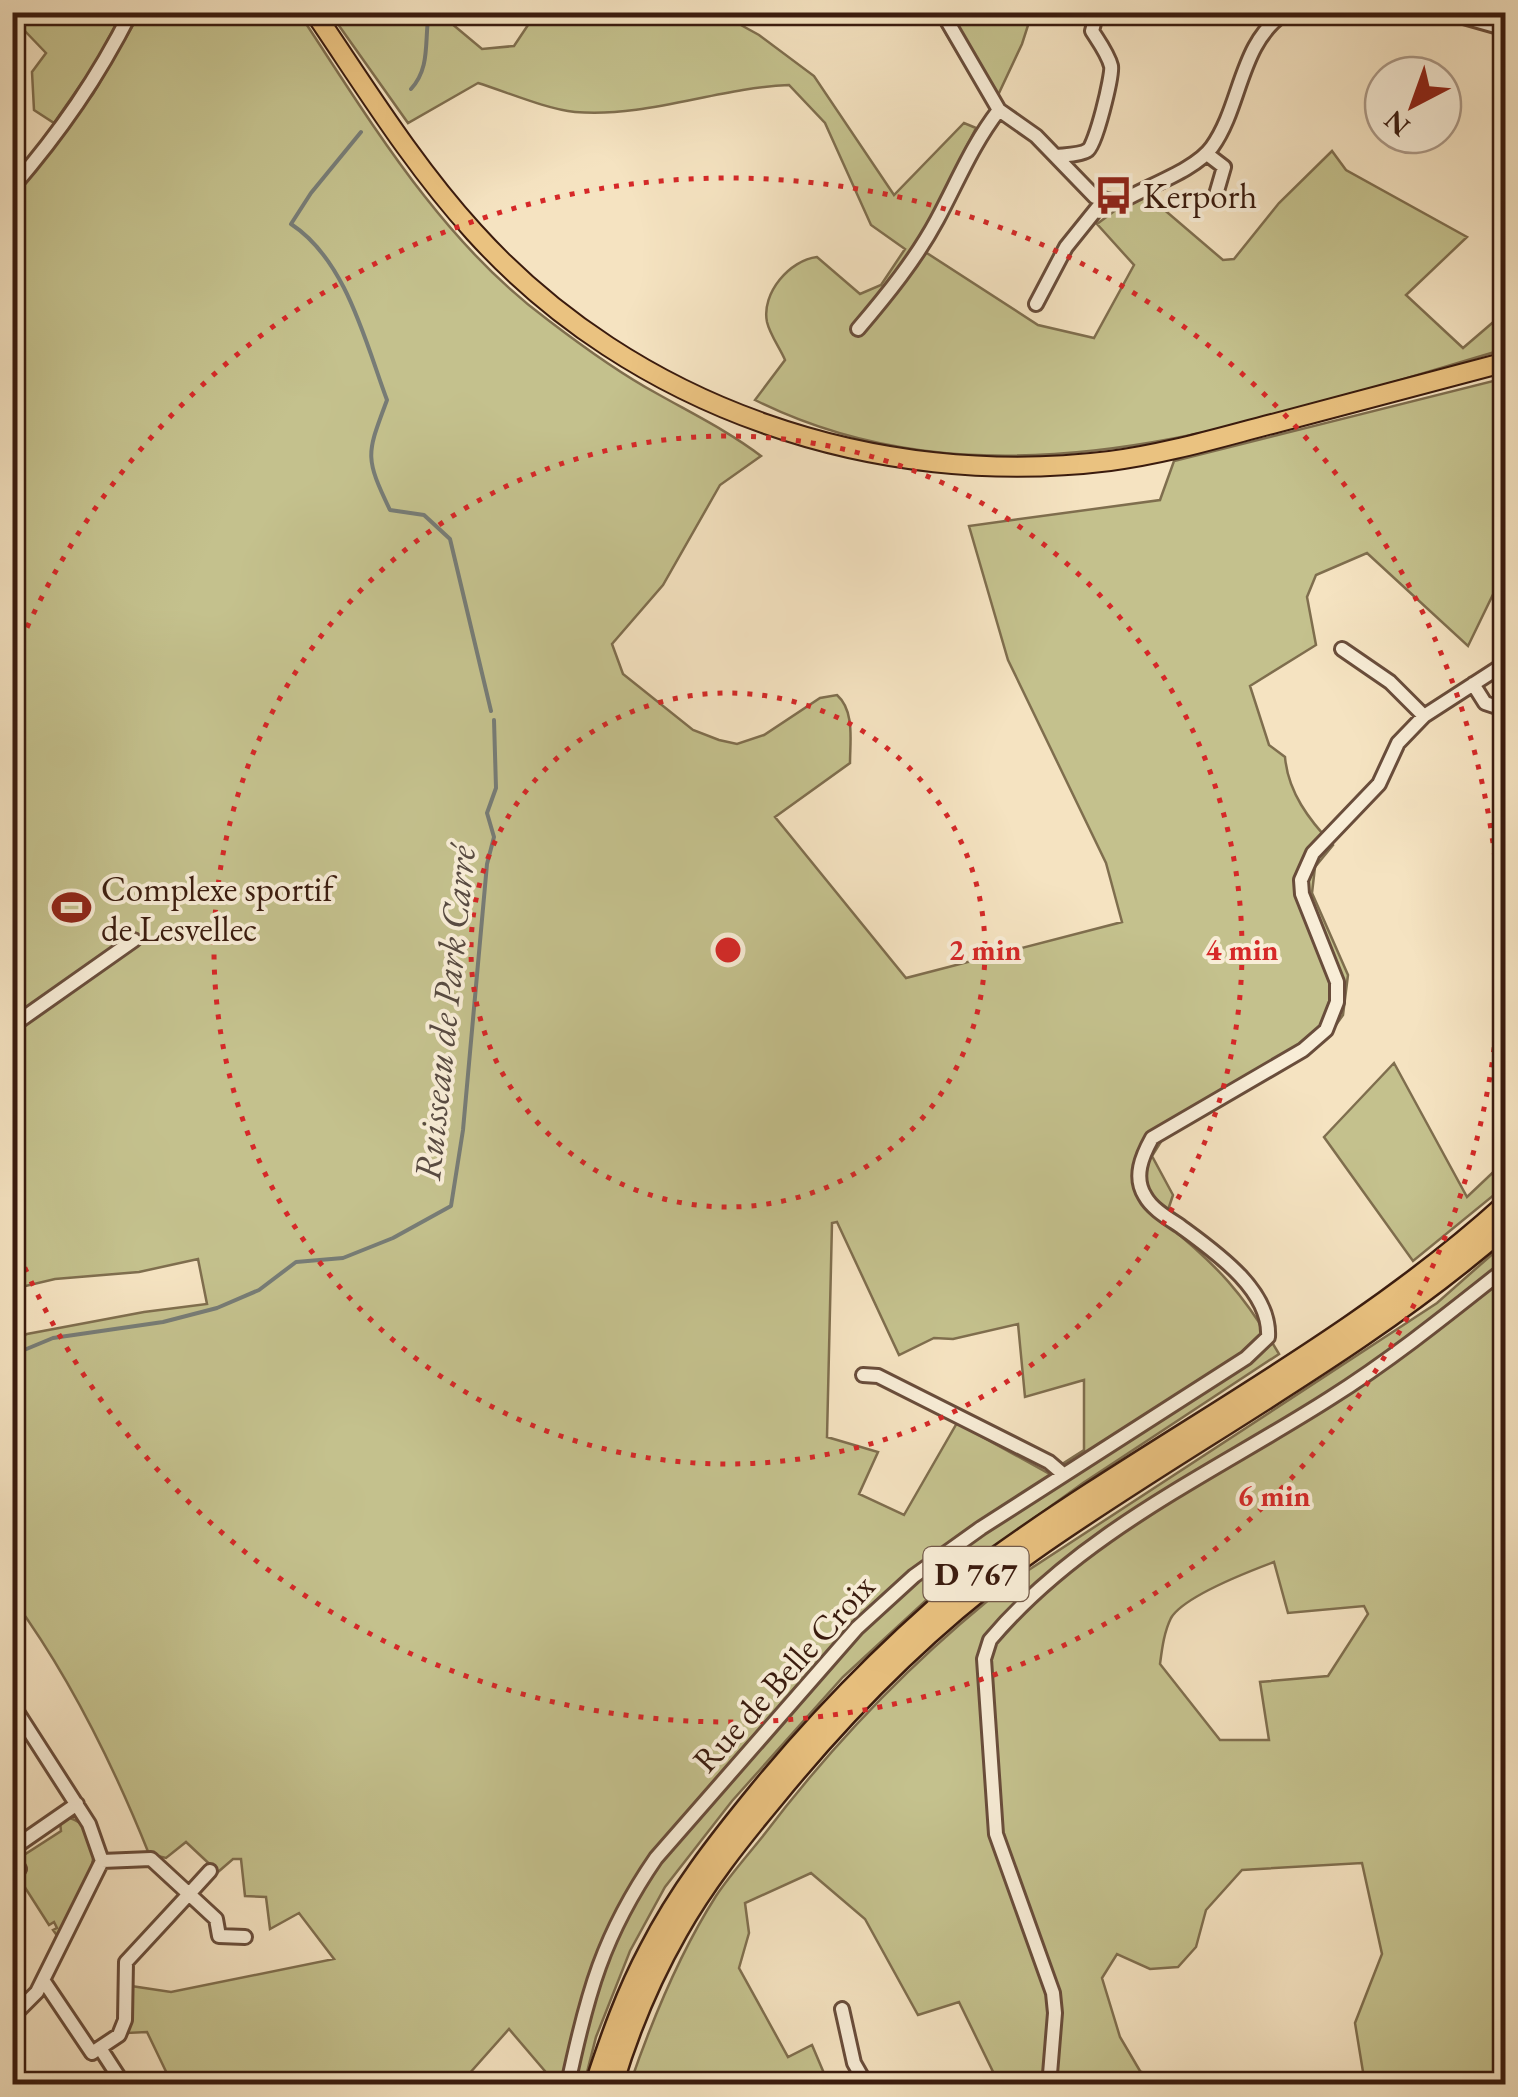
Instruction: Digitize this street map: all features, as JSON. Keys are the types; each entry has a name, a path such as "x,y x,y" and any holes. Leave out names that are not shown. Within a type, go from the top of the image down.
{"highway":[{"name":"D 767","path":"596,2084 629,1993 679,1899 728,1831 798,1746 883,1655 943,1601 1020,1542 1361,1318 1506,1205"},
{"name":"D 767","path":"612,2084 641,2002 695,1901 808,1755 898,1661 952,1612 1031,1551 1380,1322 1506,1224"}],"main road":[{"path":"314,12 438,190 514,273 576,323 649,371 721,407 799,436 899,460 956,466 1052,466 1112,460 1180,448 1506,362"}],"street":[{"path":"12,188 62,130 102,70 131,12"},
{"path":"942,12 999,110 1057,156 1086,189 1103,202 1118,203 1206,154 1224,126 1256,43 1286,12"},
{"path":"1057,156 1087,152 1094,146 1103,100 1112,79 1110,62 1092,31 1097,12"},
{"path":"1446,12 1506,29"},
{"path":"858,329 916,254 960,170 999,110"},
{"path":"1206,154 1224,168 1215,198"},
{"path":"1036,304 1066,247 1103,202"},
{"path":"1342,649 1390,682 1424,716 1506,662"},
{"path":"1474,684 1485,703 1506,710"},
{"name":"Rue de Belle Croix","path":"568,2084 593,1979 618,1915 656,1858 857,1628 914,1576 1063,1474 1246,1358 1268,1337 1269,1321 1263,1306 1244,1282 1144,1195 1139,1176 1142,1157 1152,1138 1304,1050 1326,1030 1338,1002 1337,982 1302,894 1305,866 1313,852 1379,784 1398,743 1424,716"},
{"path":"12,1026 134,940"},
{"path":"1044,2084 1050,2074 1055,2013 1048,1977 996,1834 984,1659 990,1640 1081,1555 1119,1526 1330,1398 1506,1268"},
{"path":"863,1375 878,1376 1048,1462 1063,1474"},
{"path":"12,1704 77,1804 99,1844 102,1861 43,1980 28,2004 12,2018"},
{"path":"12,1848 77,1804"},
{"path":"102,1861 152,1859 216,1919 219,1936 245,1937"},
{"path":"43,1980 92,2054 118,2034 125,2020 126,1962 210,1872"},
{"path":"842,2009 854,2063 866,2084"},
{"path":"100,2048 122,2082 118,2084"}],"shaded area":[{"path":"12,13 122,13 95,64 54,123 34,110 32,72 46,53 23,29 13,26"},
{"path":"140,13 299,13 410,178 474,254 510,289 615,368 761,456 720,485 663,585 612,644 623,674 693,730 719,740 737,744 764,735 820,698 837,695 849,718 850,763 775,817 906,978 1122,922 1106,863 1008,660 969,526 1160,500 1174,461 1505,378 1505,576 1468,646 1367,553 1316,575 1307,597 1316,645 1250,686 1269,745 1285,757 1290,782 1301,805 1333,845 1315,867 1312,893 1348,975 1343,1015 1326,1039 1162,1140 1152,1156 1173,1195 1164,1222 1228,1282 1279,1354 1083,1483 947,1581 843,1677 732,1801 665,1887 630,1951 596,2037 584,2084 556,2084 509,2029 460,2084 172,2084 147,2032 127,2033 131,1986 171,1992 334,1959 299,1913 270,1929 266,1897 245,1896 241,1859 233,1859 218,1872 186,1842 166,1858 149,1854 89,1722 13,1599 12,1340 144,1312 207,1304 198,1259 139,1272 55,1279 13,1289 13,197 93,94","holes":["837,1222 899,1355 934,1338 953,1339 1018,1324 1025,1397 1084,1380 1084,1450 1048,1473 957,1423 904,1515 859,1494 878,1452 827,1437 832,1223"]},
{"path":"330,13 439,13 482,49 514,46 536,13 719,13 759,35 814,76 894,195 964,123 976,128 916,246 1038,325 1094,338 1134,265 1097,224 1147,195 1223,260 1234,259 1279,203 1332,151 1346,170 1467,237 1406,295 1463,348 1505,312 1505,349 1226,428 1130,446 1035,455 940,452 847,435 755,400 785,360 767,322 768,300 788,271 817,257 860,294 881,285 905,249 871,225 825,123 789,85 602,113 552,107 478,83 408,123"},
{"path":"934,13 1032,13 991,110"},
{"path":"1394,1063 1467,1197 1505,1161 1505,1186 1413,1261 1324,1137"},
{"path":"1505,1243 1506,1684 1500,1689 1506,1699 1505,2084 1365,2084 1355,2023 1382,1954 1362,1863 1242,1870 1206,1910 1196,1947 1178,1967 1150,1969 1117,1954 1102,1978 1120,2037 1140,2071 1166,2084 999,2084 959,2002 918,2015 865,1919 811,1873 745,1903 749,1933 739,1968 788,2057 812,2045 826,2078 823,2084 630,2084 667,1988 716,1896 820,1766 913,1667 1015,1579 1437,1303","holes":["1274,1562 1288,1613 1364,1606 1368,1614 1328,1676 1260,1682 1269,1740 1220,1740 1160,1664 1171,1618 1203,1593"]},
{"path":"70,1818 85,1827 93,1840 93,1856 90,1874 58,1937 53,1930 57,1928 54,1922 49,1925 17,1875 26,1868 21,1859 24,1855 61,1831 60,1822"}],"waterway":[{"path":"411,89 422,72 429,12"},
{"name":"Ruisseau de Park Carré","path":"361,132 291,224 310,239 340,280 387,400 371,455 390,510 424,515 450,539 491,711"},
{"name":"Ruisseau de Park Carré","path":"12,1355 53,1338 163,1322 217,1308 259,1290 296,1262 343,1258 393,1238 451,1206 463,1130 487,864 494,837 487,813 496,788 494,720"}],"place":[{"name":"Kerporh","path":"1113,195"},
{"name":"Complexe sportif de Lesvellec","path":"71,908"}]}
